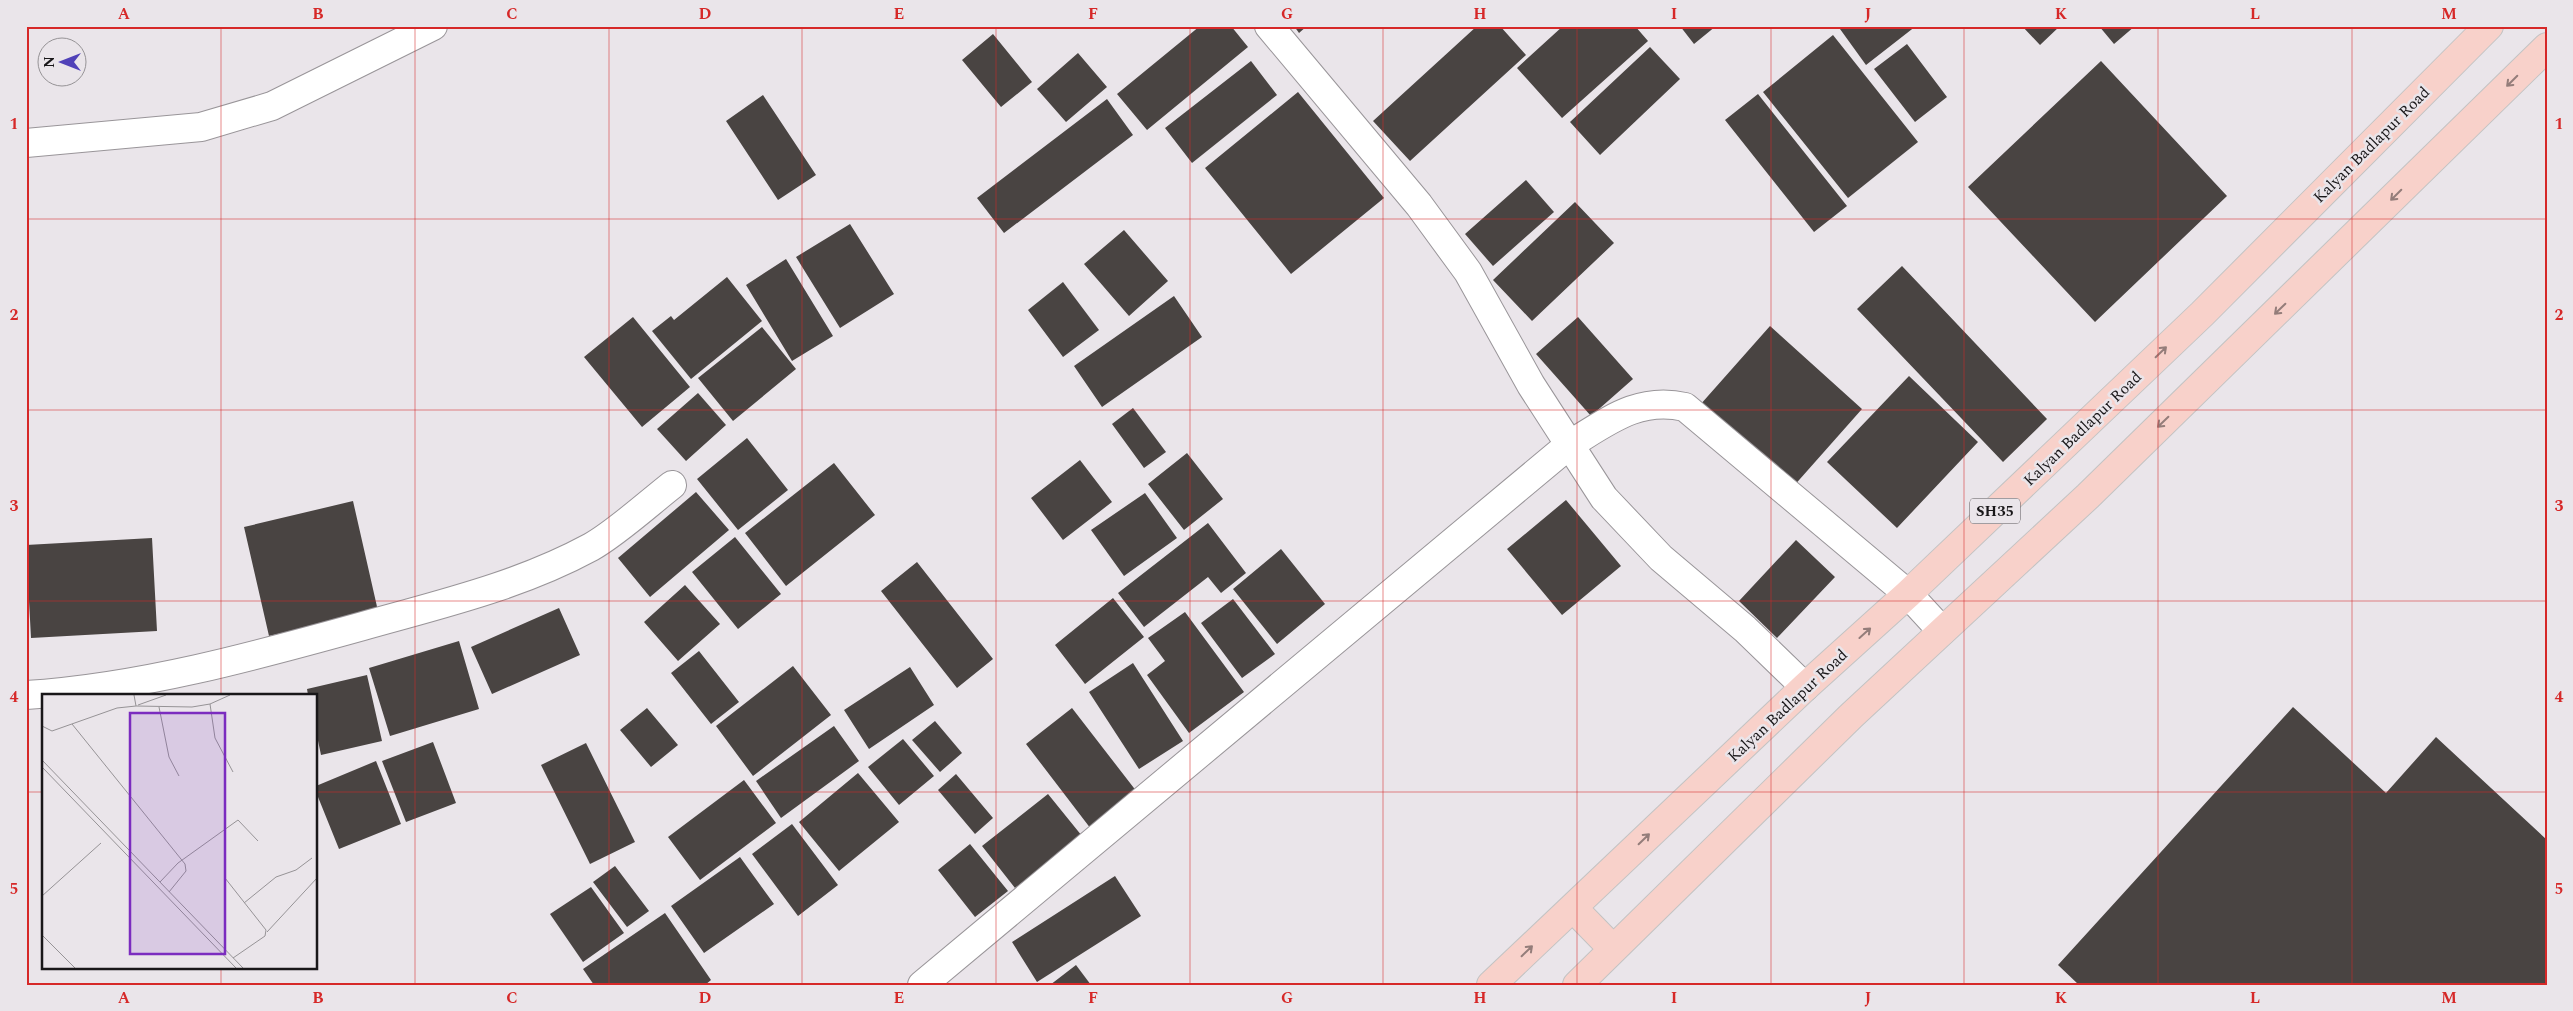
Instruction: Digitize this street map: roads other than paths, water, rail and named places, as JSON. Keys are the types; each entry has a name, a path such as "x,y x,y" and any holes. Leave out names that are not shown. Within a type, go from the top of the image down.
{"main road":[{"name":"Kalyan Badlapur Road","path":"1491,985 1805,687 1908,594 2202,314 2489,26"},
{"path":"1576,985 1851,716 2095,489 2547,47"},
{"path":"1572,908 1613,949"}],"street":[{"path":"26,143 174,130 218,122 272,106 434,26"},
{"path":"1269,26 1420,205 1468,272 1531,385 1604,498 1661,558 1745,629 1805,687"},
{"path":"922,985 1569,445 1616,416 1641,406 1666,402 1685,406 1908,594 1942,632"},
{"path":"26,695 145,680 309,641 474,595 530,577 593,546 672,485"}]}
